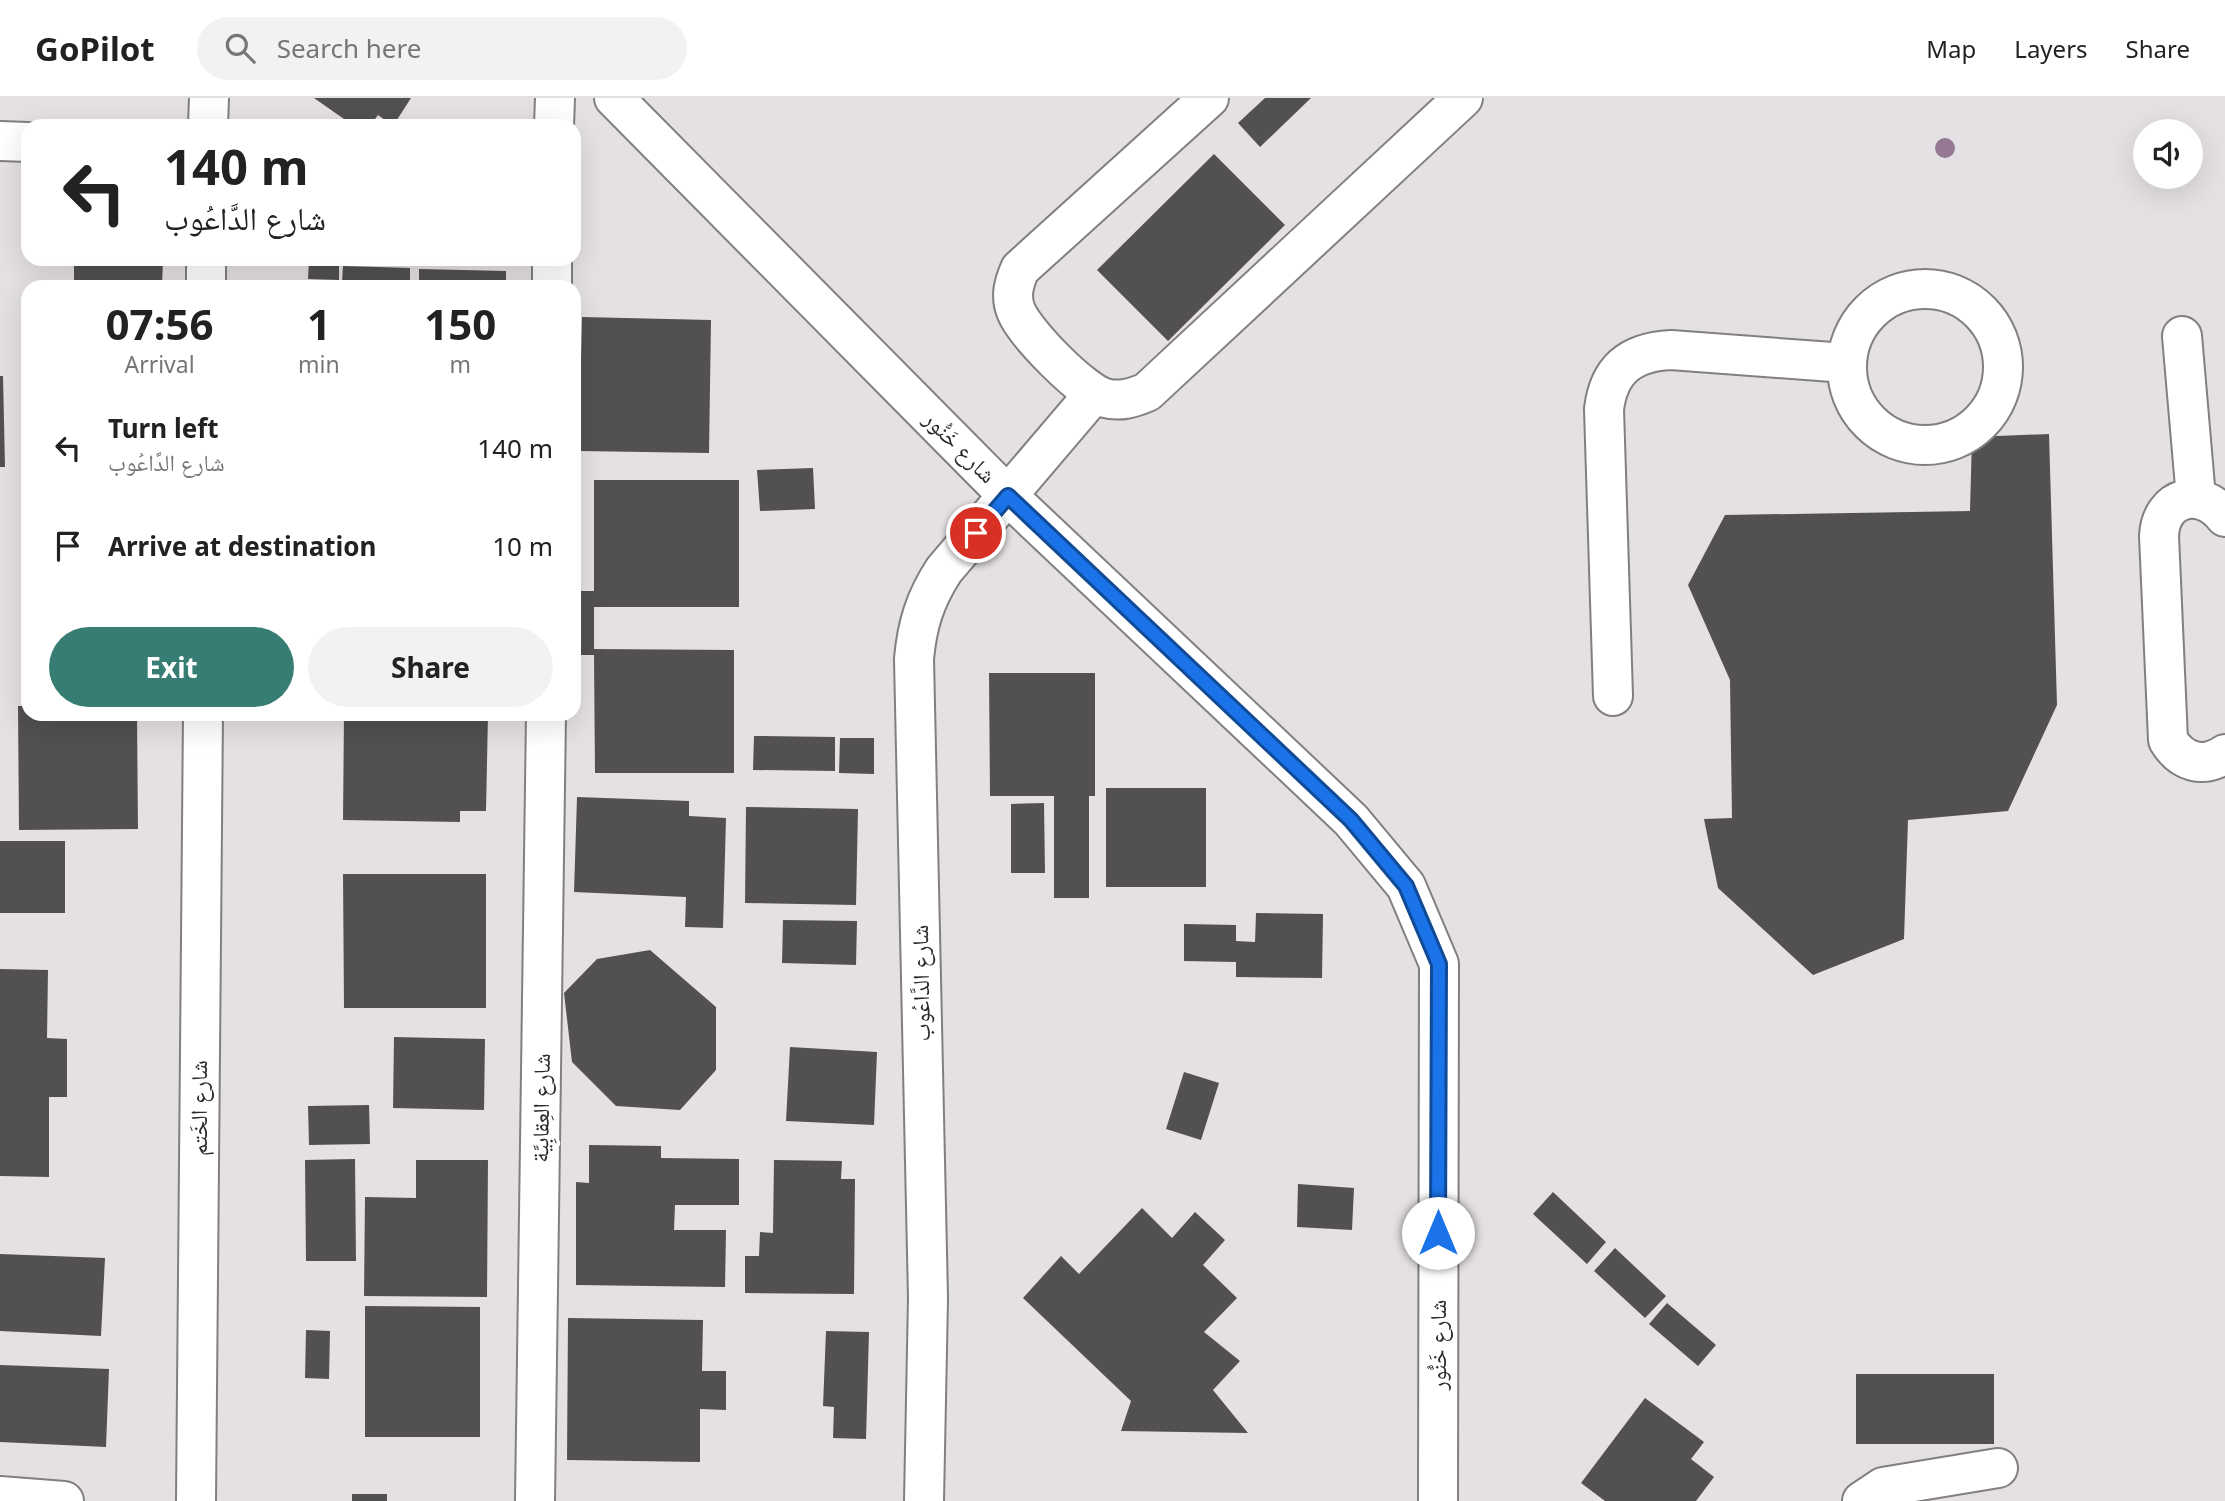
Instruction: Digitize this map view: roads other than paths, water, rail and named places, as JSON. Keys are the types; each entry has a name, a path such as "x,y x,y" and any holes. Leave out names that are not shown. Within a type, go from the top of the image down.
{"street":[{"path":"208,119 209,98"},
{"path":"554,119 555,98"},
{"name":"شارع خَنُّور","path":"614,98 1008,496 1351,820 1406,886 1439,964 1438,1501"},
{"path":"1209,98 1020,269 1014,283 1013,298 1021,319 1075,380 1093,394 1120,400 1147,392 1463,98"},
{"path":"0,141 21,142"},
{"path":"1916,288 1939,289 1964,299 1986,316 1999,340 2004,362 2001,389 1989,414 1969,432 1947,443 1920,446 1893,439 1862,415 1849,390 1846,363 1853,335 1868,312 1890,296 1916,288"},
{"path":"2182,336 2210,507 2186,499 2169,509 2160,526 2166,727 2168,740 2174,749 2192,762 2215,761 2225,754"},
{"path":"1613,696 1604,409 1606,392 1614,377 1624,364 1638,355 1654,351 1846,363"},
{"name":"شارع الدَّاعُوب","path":"924,1501 928,1298 914,659 921,612 930,590 944,570 1093,394"},
{"name":"شارع الخَتم","path":"196,1501 202,721"},
{"name":"شارع العِقابِيَّة","path":"535,1501 546,721"},
{"path":"1862,1501 1882,1487 1998,1468"},
{"path":"0,1496 64,1501"}]}
